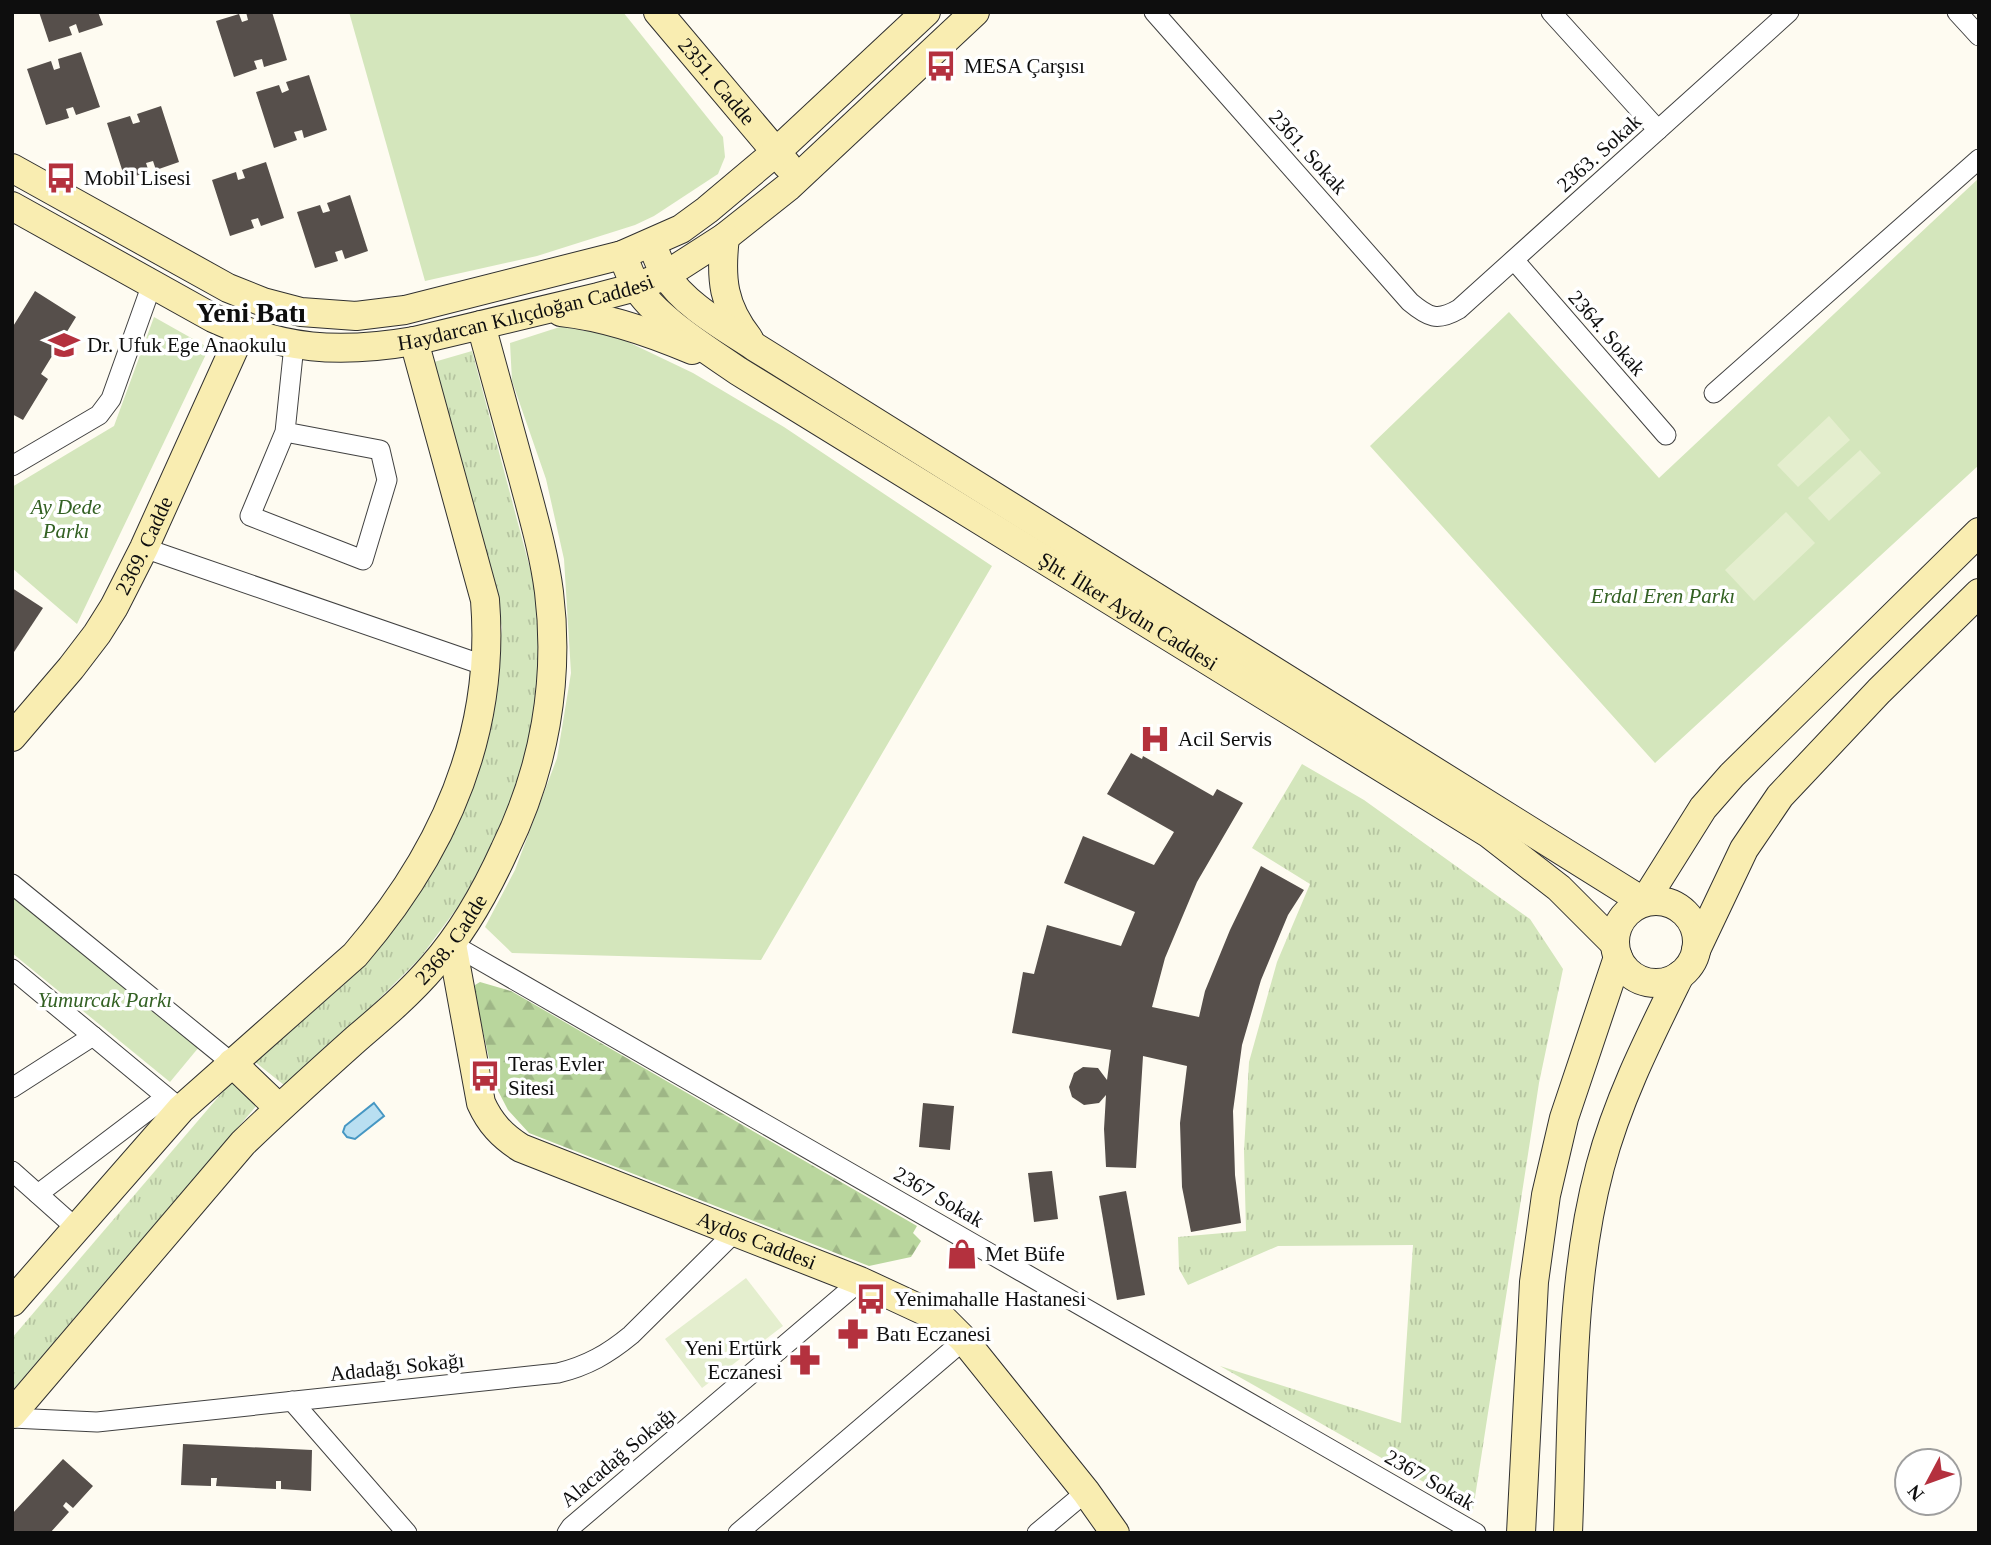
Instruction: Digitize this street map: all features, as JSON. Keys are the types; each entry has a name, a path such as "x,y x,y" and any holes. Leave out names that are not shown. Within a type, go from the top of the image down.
{"main road":[{"name":"2351. Cadde","path":"658,12 799,177"},
{"name":"Haydarcan Kılıçdoğan Caddesi","path":"12,168 228,288 263,302 301,312 356,316 405,310 622,255 681,229 776,152 926,12"},
{"name":"Haydarcan Kılıçdoğan Caddesi","path":"12,206 213,318 242,331 319,349 414,341 636,286 666,275 725,237 799,177 975,12"},
{"path":"725,237 723,289 740,327 755,347"},
{"name":"Şht. İlker Aydın Caddesi","path":"651,243 666,275 702,311 1032,522 1488,834 1559,888 1616,951"},
{"name":"Şht. İlker Aydın Caddesi","path":"622,255 636,286 665,317 738,371 1644,902"},
{"path":"544,310 587,314 625,325 656,335 738,371"},
{"name":"2368. Cadde","path":"12,1416 209,1180 279,1108 396,1004 433,967 452,944 499,863 526,804 547,723 552,674 549,594 542,553 481,325"},
{"name":"2369. Cadde","path":"12,737 97,635 114,607 144,548 242,331"},
{"path":"12,1302 76,1228 174,1103 232,1063 355,956 411,881 440,831 457,794 474,738 486,666 488,634 485,600 414,341"},
{"path":"1644,902 1710,800 1979,532"},
{"path":"1568,1533 1578,1287 1588,1217 1600,1166 1631,1076 1680,975 1693,961 1744,849 1780,796 1879,691 1979,593"},
{"path":"1521,1533 1534,1282 1546,1195 1564,1118 1616,951 1616,930 1632,908 1644,902 1671,904 1683,911 1692,922 1696,934 1696,950"},
{"name":"Aydos Caddesi","path":"452,944 481,1103 486,1115 500,1133 521,1148 860,1281 944,1320 964,1340 1086,1492 1115,1533"},
{"path":"1616,951 1625,969 1635,978 1661,983 1680,975"},
{"path":"232,1063 279,1108"}],"street":[{"name":"2361. Sokak","path":"1154,12 1410,302 1433,317"},
{"path":"1550,12 1658,130"},
{"name":"2363. Sokak","path":"1433,317 1447,316 1459,309 1790,12"},
{"path":"1957,12 1979,36"},
{"path":"1714,393 1979,159"},
{"name":"2364. Sokak","path":"1514,260 1666,435"},
{"path":"12,466 99,415 106,408 152,284"},
{"path":"285,432 380,450 387,480 363,560 250,516 285,432 294,345"},
{"path":"144,548 486,666"},
{"path":"12,884 232,1063"},
{"name":"2367 Sokak","path":"452,944 1476,1533"},
{"path":"12,969 174,1103 38,1194"},
{"path":"12,1088 93,1036"},
{"path":"12,1171 76,1228"},
{"name":"Adadağı Sokağı","path":"12,1416 97,1422 558,1373 577,1368 614,1349 735,1232"},
{"name":"Alacadağ Sokağı","path":"567,1533 860,1281"},
{"path":"738,1533 964,1340"},
{"path":"292,1401 407,1533"},
{"path":"1037,1533 1086,1492"}],"green space":[{"path":"349,12 623,12 723,137 725,157 718,174 654,216 635,225 537,256 425,281"},
{"name":"Erdal Eren Parkı","path":"1979,178 1979,465 1655,763 1370,446 1509,312 1659,478"},
{"name":"Ay Dede Parkı","path":"154,317 209,348 77,624 12,568 12,487 114,426"},
{"path":"569,324 583,331 603,330 693,373 784,427 992,566 761,960 512,953 485,927 515,870 557,758 571,673 564,559 546,479 512,381 510,343"},
{"path":"472,351 543,617 539,688 531,738 514,796 491,848 460,904 420,958 368,1010 284,1085 255,1062 342,986 373,951 449,840 477,775 494,706 502,627 434,362"},
{"path":"1829,416 1850,440 1798,487 1777,465"},
{"path":"1860,450 1881,473 1829,521 1808,498"},
{"path":"1786,512 1815,543 1754,601 1725,570"},
{"path":"1302,764 1364,800 1530,919 1563,969 1539,1083 1473,1510 1220,1366 1401,1423 1413,1245 1278,1246 1188,1285 1179,1269 1178,1237 1246,1231 1244,1151 1249,1062 1277,962 1310,884 1252,848"},
{"name":"Yumurcak Parkı","path":"12,894 199,1047 170,1082 12,953"},
{"path":"480,982 511,991 917,1226 913,1233 921,1241 911,1257 869,1266 529,1133 508,1110 495,1085 474,991 475,985"},
{"path":"232,1081 258,1104 12,1391 12,1338"},
{"path":"746,1278 783,1326 702,1388 665,1339"}],"water":[{"path":"374,1103 384,1116 355,1139 347,1137 343,1132 345,1126"}],"building":[{"path":"39,12 98,12 103,25 79,33 76,24 69,27 72,35 49,42"},
{"path":"246,12 272,12 287,60 264,67 262,59 254,61 257,69 234,77 216,21 239,14 242,22 248,20"},
{"path":"81,52 100,107 76,115 73,107 66,109 69,118 46,125 27,69 51,61 54,70 60,68 58,59"},
{"path":"309,75 327,130 304,138 302,130 294,132 297,140 274,148 256,92 279,85 282,93 289,90 286,82"},
{"path":"161,106 179,162 156,170 153,161 146,163 149,172 125,179 107,123 130,116 133,124 140,122 137,114"},
{"path":"266,162 284,218 261,226 258,218 251,220 254,228 230,236 212,180 236,172 238,180 245,178 242,170"},
{"path":"350,195 368,251 345,259 342,250 335,252 338,261 315,268 297,212 320,205 323,213 330,211 327,203"},
{"name":"Dr. Ufuk Ege Anaokulu","path":"35,291 76,317 41,374 48,379 23,420 12,414 12,328"},
{"path":"12,588 43,608 12,655"},
{"path":"1131,753 1142,759 1143,756 1213,796 1217,789 1243,803 1197,882 1165,958 1152,1007 1199,1017 1205,991 1230,930 1261,866 1304,890 1288,915 1261,980 1242,1045 1233,1111 1235,1175 1241,1223 1191,1232 1182,1187 1180,1123 1187,1066 1143,1056 1136,1168 1106,1167 1106,1095 1099,1103 1084,1105 1072,1097 1069,1087 1074,1073 1083,1067 1098,1068 1107,1080 1111,1050 1012,1033 1023,972 1034,974 1047,925 1121,946 1135,912 1064,883 1083,836 1154,865 1174,832 1107,794"},
{"path":"923,1103 954,1106 950,1150 919,1147"},
{"path":"1052,1171 1058,1219 1034,1222 1028,1173"},
{"path":"1126,1191 1145,1295 1117,1300 1099,1196"},
{"path":"183,1444 312,1450 311,1491 281,1489 281,1481 276,1481 276,1489 216,1486 217,1478 211,1478 211,1486 181,1485"},
{"path":"63,1459 93,1486 73,1508 66,1502 63,1506 69,1512 50,1533 12,1533 12,1514"}],"place":[{"name":"MESA Çarşısı","path":"941,66"},
{"name":"Mobil Lisesi","path":"61,178"},
{"name":"Dr. Ufuk Ege Anaokulu","path":"64,345"},
{"name":"Acil Servis","path":"1155,739"},
{"name":"Teras Evler Sitesi","path":"485,1076"},
{"name":"Met Büfe","path":"962,1254"},
{"name":"Yenimahalle Hastanesi","path":"871,1299"},
{"name":"Batı Eczanesi","path":"853,1334"},
{"name":"Yeni Ertürk Eczanesi","path":"805,1360"}],"district":[{"name":"Yeni Batı","path":"251,312"}]}
